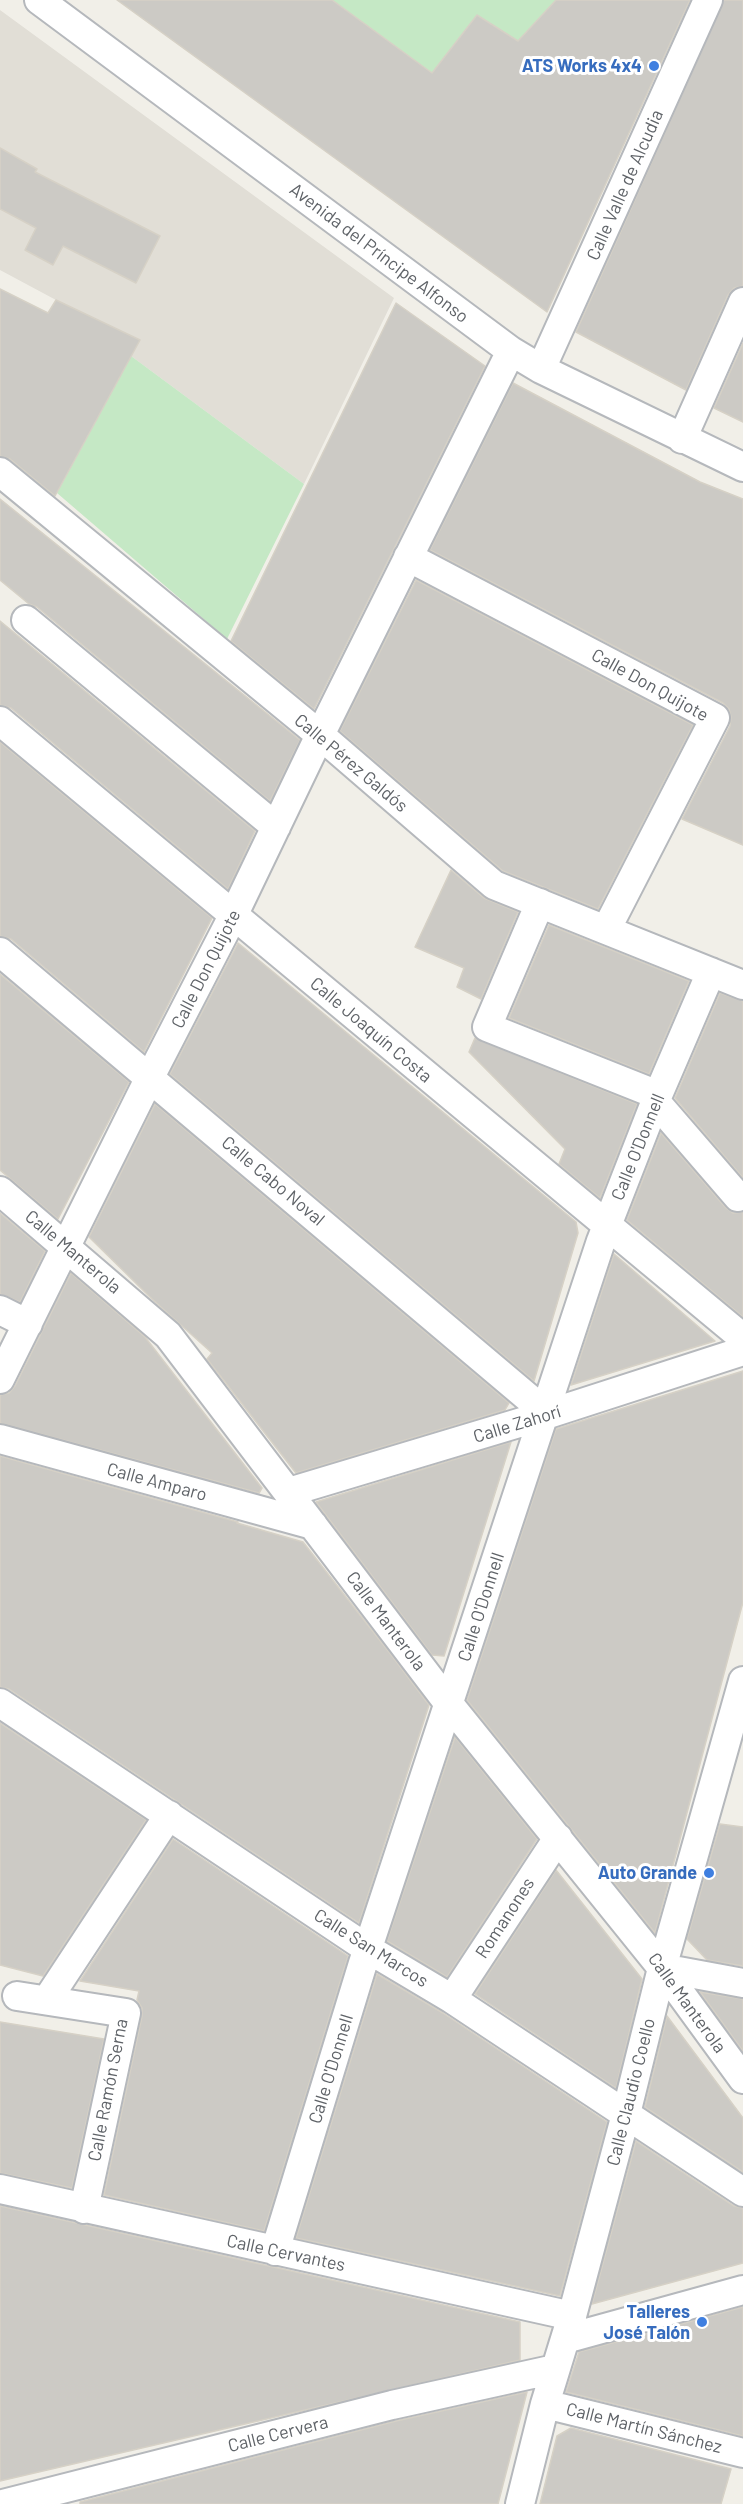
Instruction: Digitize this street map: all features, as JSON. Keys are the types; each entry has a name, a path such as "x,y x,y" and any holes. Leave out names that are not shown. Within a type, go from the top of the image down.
{"street":[{"name":"Avenida del Príncipe Alfonso","path":"39,0 511,351 541,369 743,467"},
{"name":"Calle Valle de Alcudia","path":"541,369 708,0"},
{"path":"682,439 743,302"},
{"name":"Calle Don Quijote","path":"0,1379 233,916 320,735 511,351"},
{"name":"Calle Pérez Galdós","path":"0,472 320,735 495,885 743,985"},
{"name":"Calle Don Quijote","path":"408,557 715,718 606,930"},
{"path":"26,620 276,827"},
{"name":"Calle Joaquín Costa","path":"0,721 743,1338"},
{"path":"540,903 487,1027 657,1098 738,1197"},
{"name":"Calle Cabo Noval","path":"0,952 150,1077 543,1414"},
{"name":"Calle O'Donnell","path":"276,2251 368,1949 606,1225 711,972"},
{"name":"Calle Manterola","path":"0,1191 168,1335 449,1704 662,1968 743,2079"},
{"path":"0,1310 28,1324"},
{"name":"Calle Zahorí","path":"289,1492 743,1351"},
{"name":"Calle Amparo","path":"0,1439 313,1525"},
{"name":"Calle Claudio Coello","path":"520,2504 626,2114 662,1968 743,1681"},
{"name":"Calle San Marcos","path":"0,1703 368,1949 452,1999 743,2192"},
{"path":"47,2000 169,1815"},
{"name":"Romanones","path":"452,1999 558,1838"},
{"path":"662,1968 743,1983"},
{"name":"Calle Ramón Serna","path":"17,1995 126,2013 84,2208"},
{"name":"Calle Cervantes","path":"0,2188 276,2251 568,2328"},
{"path":"568,2328 743,2290"},
{"name":"Calle Cervera","path":"1,2504 392,2405 555,2370"},
{"name":"Calle Martín Sánchez","path":"546,2404 743,2453"}],"shaded area":[{"path":"0,10 394,298 304,484 131,356 139,340 0,270"}],"green space":[{"path":"332,0 556,0 518,41 477,15 432,73"},
{"path":"131,356 304,484 227,639 57,493"}],"building":[{"path":"117,0 332,0 432,73 477,15 518,41 556,0 690,0 547,312"},
{"path":"724,0 743,0 743,286 734,288 728,295 686,390 576,332"},
{"path":"0,148 37,169 35,172 160,236 136,283 63,246 53,265 25,250 36,228 0,209"},
{"path":"0,289 48,313 56,300 140,340 55,496 10,459 0,456"},
{"path":"396,303 485,366 314,709 231,641"},
{"path":"743,343 743,422 714,408"},
{"path":"513,383 700,482 743,499 743,845 682,819 730,726 729,709 723,703 430,550"},
{"path":"0,499 300,740 270,801 37,607 29,604 0,580"},
{"path":"416,580 693,725 598,909 503,871 340,731"},
{"path":"0,621 255,831 228,889 11,708 0,705"},
{"path":"0,742 212,918 144,1052 11,939 0,936"},
{"path":"451,870 484,898 518,912 481,999 457,987 464,968 415,947"},
{"path":"549,925 689,981 649,1074 509,1018"},
{"path":"238,943 576,1222 578,1233 534,1381 170,1074"},
{"path":"0,974 129,1082 58,1219 0,1170"},
{"path":"720,993 743,1001 743,1178 675,1098"},
{"path":"475,1038 637,1104 600,1198 559,1164 565,1149 469,1052"},
{"path":"155,1104 509,1403 505,1410 296,1473 207,1359 212,1353 152,1299 89,1237"},
{"path":"661,1133 726,1208 733,1213 743,1212 743,1317 627,1220"},
{"path":"0,1213 45,1251 20,1302 0,1294"},
{"path":"614,1254 715,1341 571,1385"},
{"path":"71,1273 145,1337 262,1488 259,1493 0,1423 0,1395 9,1393 15,1386"},
{"path":"743,1371 743,1602 655,1933 467,1700 556,1429"},
{"path":"511,1442 444,1656 432,1655 316,1502"},
{"path":"0,1456 303,1542 389,1652 429,1705 359,1923 9,1689 0,1687"},
{"path":"0,1723 146,1820 43,1976 0,1965"},
{"path":"455,1737 537,1839 447,1977 387,1941"},
{"path":"720,1824 743,1827 743,1966 707,1960 687,1939"},
{"path":"173,1839 348,1956 264,2231 104,2195 142,2008 137,2000 139,1991 80,1981"},
{"path":"556,1870 642,1979 616,2088 475,1994"},
{"path":"377,1974 443,2013 607,2122 560,2296 296,2238"},
{"path":"700,1992 743,1999 743,2051"},
{"path":"667,2016 743,2118 743,2172 645,2107"},
{"path":"0,2022 104,2039 72,2188 0,2173"},
{"path":"636,2141 734,2206 743,2208 743,2263 592,2304"},
{"path":"0,2206 520,2322 520,2360 0,2481"},
{"path":"743,2307 743,2436 566,2392 579,2352"},
{"path":"527,2392 498,2504 80,2504 80,2502 396,2421"},
{"path":"571,2428 731,2469 721,2504 540,2504 557,2436"}],"place":[{"name":"ATS Works 4x4","path":"654,66"},
{"name":"Auto Grande","path":"709,1873"},
{"name":"Talleres José Talón","path":"702,2322"}]}
